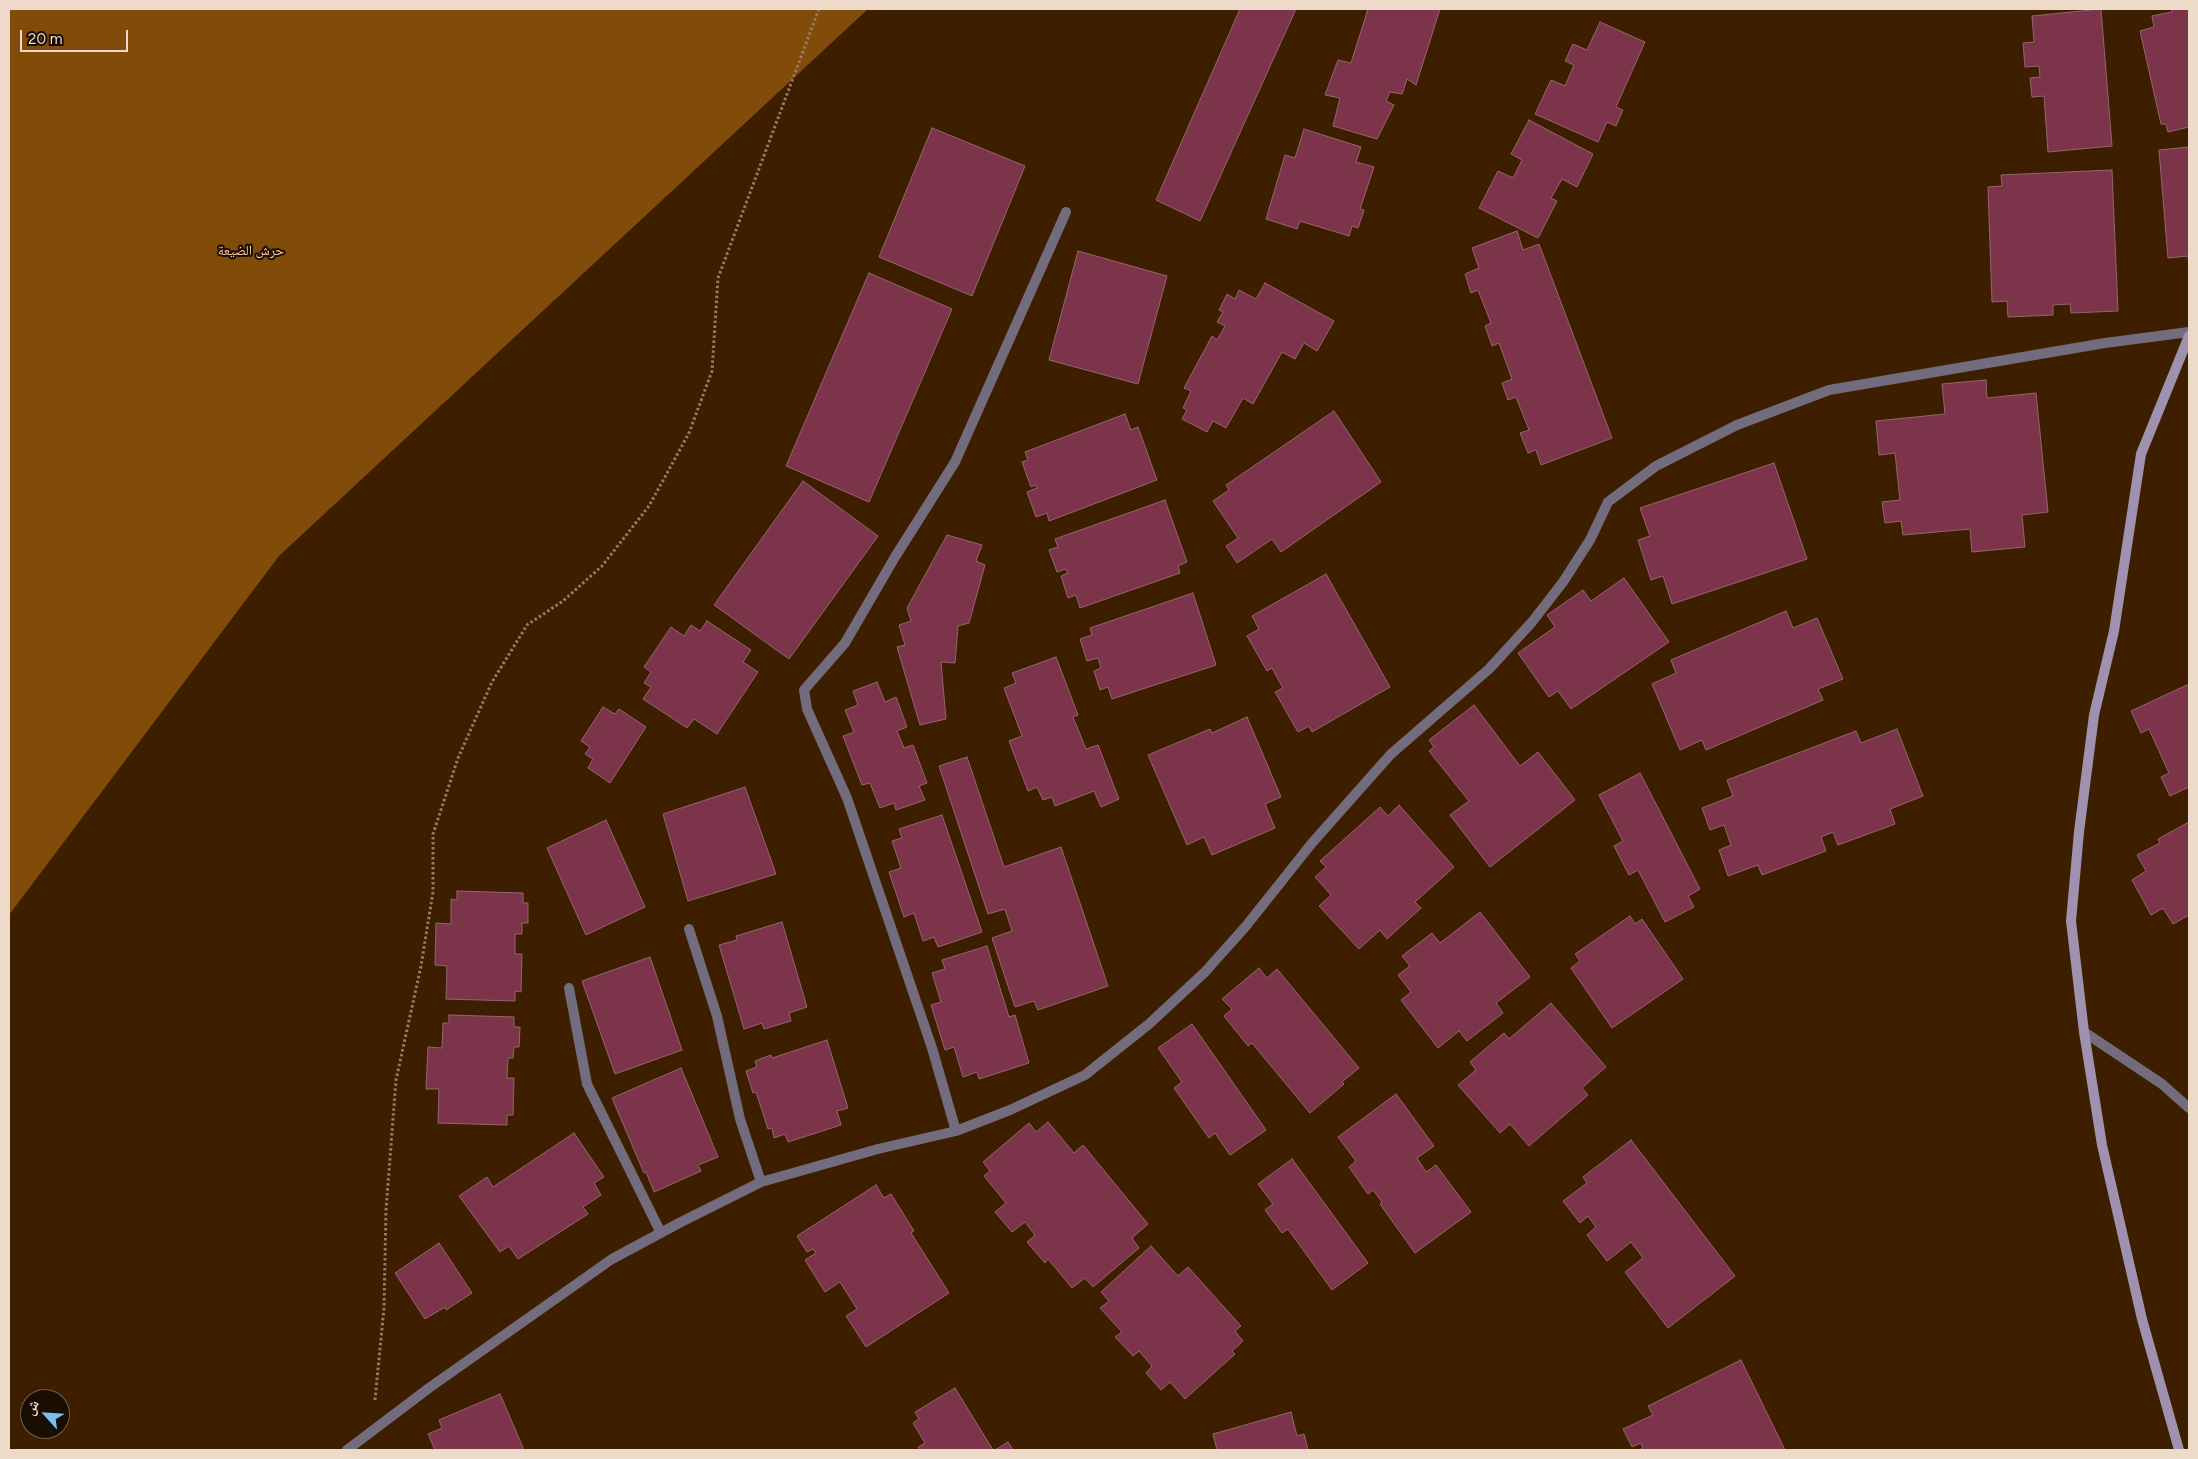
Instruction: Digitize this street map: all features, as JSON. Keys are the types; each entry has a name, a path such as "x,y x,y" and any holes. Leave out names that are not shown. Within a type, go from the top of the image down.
{"street":[{"path":"956,1131 932,1048 847,798 807,709 804,690 844,643 895,557 956,462 1066,212"},
{"path":"347,1450 437,1383 612,1259 761,1182 878,1149 956,1131 1085,1075 1148,1024 1205,972 1246,926 1312,843 1391,754 1489,669 1532,622 1563,582 1590,540 1608,502 1656,466 1737,425 1829,390 2105,343 2189,332"},
{"path":"2179,1450 2142,1319 2102,1145 2084,1032 2072,920 2079,832 2094,715 2114,631 2142,454 2189,336"},
{"path":"689,929 717,1016 740,1119 761,1182"},
{"path":"569,988 587,1084 661,1233"},
{"path":"2084,1032 2162,1084 2189,1108"}],"path":[{"path":"371,1432 384,1308 386,1210 396,1080 421,966 433,892 433,834 458,758 492,682 527,625 563,601 602,566 649,506 689,433 712,371 718,278 818,9"}],"green space":[{"name":"حرش الضيعة","path":"9,9 868,9 279,556 9,915"}],"building":[{"path":"1240,9 1296,9 1200,221 1156,200"},
{"path":"1368,9 1440,9 1416,85 1407,79 1402,94 1390,92 1386,101 1394,105 1377,139 1333,126 1340,98 1325,95 1338,60 1351,63"},
{"path":"2101,9 2112,146 2048,152 2044,96 2032,97 2030,78 2040,77 2039,66 2025,67 2023,43 2034,42 2032,16"},
{"path":"2171,9 2189,9 2189,127 2168,132 2166,124 2161,124 2140,31 2154,27 2152,16 2172,12"},
{"path":"1600,22 1645,42 1616,107 1623,110 1616,126 1607,122 1598,142 1535,114 1551,80 1565,86 1574,65 1565,61 1573,44 1587,50"},
{"path":"1529,120 1593,154 1577,187 1562,179 1551,198 1557,201 1538,238 1479,208 1498,171 1513,178 1522,160 1511,154"},
{"path":"932,128 1025,166 972,296 879,257"},
{"path":"1304,129 1361,147 1356,162 1374,167 1360,209 1364,210 1358,228 1352,226 1349,236 1300,221 1297,229 1266,219 1285,155 1295,158"},
{"path":"2189,147 2189,269 2188,256 2168,258 2159,150"},
{"path":"2112,170 2118,311 2071,313 2070,304 2053,305 2053,315 2008,317 2007,301 1992,302 1988,187 2002,186 2001,175"},
{"path":"1517,231 1523,250 1539,244 1612,438 1541,465 1536,450 1528,453 1520,433 1529,430 1516,397 1508,400 1502,383 1512,379 1499,343 1492,346 1485,326 1491,323 1478,290 1471,293 1465,274 1479,268 1472,248"},
{"path":"1078,251 1167,276 1138,384 1049,360"},
{"path":"869,273 952,309 869,502 786,466"},
{"path":"1265,283 1334,321 1317,351 1304,343 1295,359 1282,352 1253,404 1243,398 1226,428 1213,421 1207,432 1182,419 1187,410 1183,408 1191,391 1184,388 1212,336 1217,340 1225,326 1217,322 1223,312 1219,310 1227,294 1235,299 1239,290 1256,299"},
{"path":"1986,380 1987,398 2036,393 2048,512 2022,515 2025,547 1972,552 1970,529 1903,535 1901,521 1885,523 1882,502 1900,500 1895,453 1879,455 1876,421 1945,414 1942,384"},
{"path":"1334,411 1381,482 1281,552 1272,539 1237,563 1226,546 1238,538 1213,501 1229,490 1226,485"},
{"path":"1125,414 1131,430 1138,427 1157,480 1049,521 1047,513 1036,517 1027,492 1037,488 1036,485 1031,487 1022,462 1028,460 1025,452"},
{"path":"1774,463 1807,559 1672,604 1663,576 1651,580 1638,540 1650,536 1640,508"},
{"path":"803,481 878,536 789,659 714,605"},
{"path":"1165,500 1187,562 1178,566 1180,573 1080,608 1076,595 1068,598 1061,576 1068,573 1066,569 1057,572 1049,550 1058,547 1055,539"},
{"path":"947,535 982,545 976,561 985,565 969,623 958,626 955,663 941,662 946,719 920,725 897,647 905,645 899,625 911,621 907,608"},
{"path":"1326,574 1390,687 1312,732 1309,726 1298,732 1275,692 1283,688 1272,668 1267,671 1247,636 1259,629 1252,616"},
{"path":"1624,578 1669,642 1571,709 1558,691 1549,697 1518,653 1555,627 1547,615 1583,590 1591,601"},
{"path":"1193,593 1216,665 1112,699 1108,687 1100,690 1094,671 1101,668 1098,658 1087,661 1080,639 1092,635 1090,628"},
{"path":"1786,611 1793,628 1817,618 1843,679 1818,689 1823,700 1706,750 1702,740 1680,750 1652,684 1676,673 1671,660"},
{"path":"707,621 751,650 743,662 758,672 717,734 694,719 687,728 643,699 651,687 644,683 651,672 644,667 671,627 684,636 691,625 700,631"},
{"path":"1056,657 1078,715 1073,717 1086,749 1098,745 1119,799 1101,807 1094,791 1055,806 1052,797 1043,800 1037,787 1028,791 1009,741 1022,736 1004,688 1016,683 1012,673"},
{"path":"877,682 885,702 896,697 907,727 897,731 904,748 913,745 927,783 919,786 925,800 896,810 894,803 880,808 870,783 862,785 843,736 854,732 845,710 858,705 853,691"},
{"path":"2189,684 2189,787 2170,796 2161,777 2169,773 2149,729 2141,733 2131,711"},
{"path":"1474,705 1520,766 1538,752 1575,800 1490,867 1450,815 1469,801 1429,751 1434,747 1429,740"},
{"path":"603,707 615,714 619,709 646,727 610,783 588,768 593,759 585,754 590,747 581,741"},
{"path":"1247,717 1281,797 1265,804 1275,828 1212,855 1204,837 1187,845 1148,755 1210,729 1212,733"},
{"path":"1897,729 1923,796 1890,809 1895,824 1838,845 1833,832 1821,837 1826,851 1762,875 1758,865 1728,876 1719,850 1731,845 1724,825 1710,830 1702,808 1733,796 1727,780 1856,731 1861,743"},
{"path":"967,757 1004,867 1061,847 1108,986 1038,1010 1034,1001 1015,1007 992,938 1012,931 1005,909 988,914 939,766"},
{"path":"1640,773 1700,889 1688,896 1694,907 1665,922 1638,870 1629,875 1614,846 1623,841 1599,795"},
{"path":"745,787 776,874 688,901 663,814"},
{"path":"1399,805 1454,867 1415,902 1421,908 1387,939 1380,930 1359,949 1319,906 1331,895 1315,877 1326,867 1320,861 1380,807 1388,816"},
{"path":"942,815 982,932 938,947 934,937 923,941 914,913 904,917 889,872 901,868 892,841 902,838 899,829"},
{"path":"606,820 645,907 586,935 547,848"},
{"path":"2189,822 2189,915 2173,924 2163,908 2151,915 2132,880 2146,871 2137,855 2160,843 2158,839"},
{"path":"457,891 523,893 523,903 528,903 528,923 522,923 522,934 515,934 515,954 522,954 521,992 515,991 515,1001 446,999 447,966 435,965 436,923 451,924 451,899 457,900"},
{"path":"1480,912 1530,977 1496,1003 1503,1013 1467,1041 1459,1031 1438,1048 1401,1000 1411,992 1398,975 1410,966 1402,956 1432,933 1440,943"},
{"path":"1630,916 1635,924 1642,919 1683,979 1612,1028 1571,968 1580,961 1575,954"},
{"path":"782,922 807,1007 789,1013 791,1021 764,1029 762,1023 744,1029 719,945 737,940 736,936"},
{"path":"987,946 1009,1017 1015,1015 1029,1063 979,1079 977,1072 963,1077 954,1047 945,1050 931,1005 941,1002 932,973 945,969 942,960"},
{"path":"650,957 682,1050 615,1074 582,981"},
{"path":"1259,968 1267,978 1277,969 1359,1068 1342,1082 1344,1084 1310,1113 1252,1043 1248,1046 1224,1016 1232,1009 1222,999"},
{"path":"1551,1003 1606,1067 1582,1088 1588,1095 1529,1146 1510,1124 1500,1133 1458,1085 1476,1070 1470,1062 1504,1033 1509,1039"},
{"path":"449,1015 514,1017 514,1027 520,1027 519,1047 514,1047 513,1058 508,1058 507,1078 514,1078 513,1115 507,1115 507,1125 438,1123 439,1089 426,1089 428,1047 442,1048 443,1023 449,1023"},
{"path":"1192,1024 1266,1130 1230,1155 1215,1133 1209,1138 1174,1088 1182,1082 1158,1048"},
{"path":"827,1040 848,1108 837,1111 841,1125 788,1142 785,1134 774,1138 772,1128 768,1129 756,1092 753,1093 746,1071 757,1067 755,1061 771,1055 772,1058"},
{"path":"681,1068 718,1157 698,1165 701,1171 654,1192 612,1098"},
{"path":"1396,1094 1434,1146 1417,1158 1426,1172 1436,1165 1471,1212 1415,1253 1380,1204 1382,1202 1373,1190 1368,1194 1349,1167 1356,1161 1338,1137"},
{"path":"1048,1122 1074,1153 1083,1145 1148,1224 1132,1238 1139,1248 1093,1287 1085,1278 1072,1288 1048,1259 1045,1263 1027,1242 1035,1235 1025,1222 1012,1232 995,1212 1006,1203 984,1176 990,1171 983,1162 1029,1123 1036,1132"},
{"path":"574,1133 604,1177 594,1183 601,1195 583,1207 588,1214 518,1259 509,1246 500,1252 459,1196 487,1177 493,1187"},
{"path":"1631,1140 1735,1276 1668,1328 1625,1272 1643,1258 1631,1242 1607,1261 1587,1235 1596,1227 1588,1216 1580,1223 1563,1201 1587,1183 1583,1177"},
{"path":"1292,1159 1368,1263 1332,1290 1288,1229 1282,1233 1265,1210 1273,1204 1258,1184"},
{"path":"876,1185 884,1198 891,1194 914,1231 911,1233 949,1293 866,1347 846,1316 857,1309 840,1282 825,1292 805,1260 816,1253 813,1249 807,1252 797,1236"},
{"path":"439,1243 472,1293 446,1310 445,1307 425,1319 395,1273"},
{"path":"1151,1246 1178,1276 1188,1267 1241,1326 1235,1331 1243,1341 1232,1351 1235,1354 1185,1399 1170,1382 1161,1390 1146,1373 1152,1366 1139,1351 1133,1356 1115,1337 1122,1332 1100,1308 1109,1301 1101,1292"},
{"path":"1741,1360 1785,1450 1639,1450 1643,1448 1641,1443 1632,1447 1623,1429 1653,1415 1648,1406"},
{"path":"955,1388 993,1450 920,1450 918,1447 925,1443 913,1423 919,1419 915,1412"},
{"path":"500,1394 524,1450 435,1450 428,1434 442,1428 439,1420"},
{"path":"1291,1412 1297,1436 1304,1434 1308,1450 1217,1450 1213,1434"},
{"path":"1008,1442 1013,1450 995,1450"}]}
